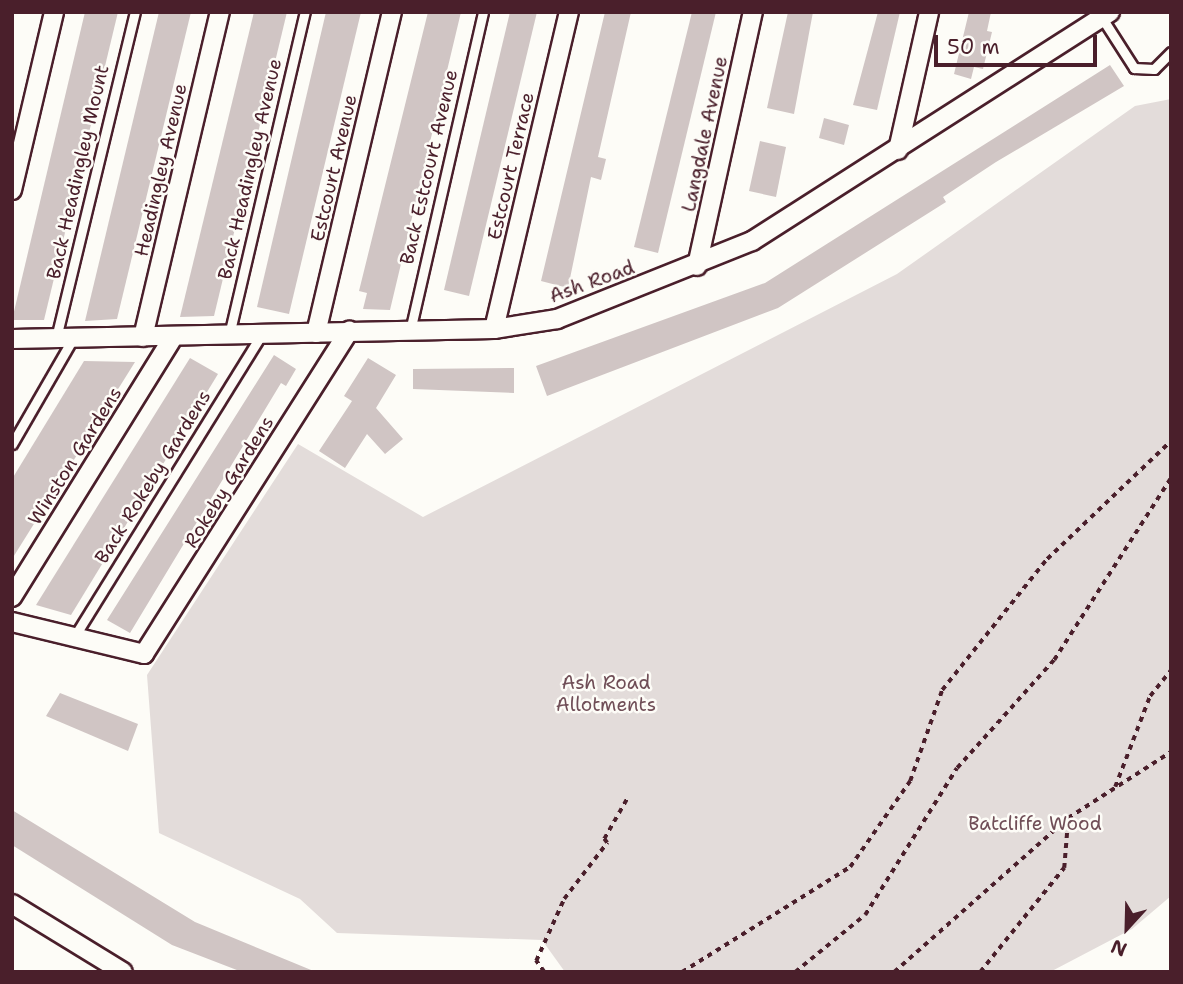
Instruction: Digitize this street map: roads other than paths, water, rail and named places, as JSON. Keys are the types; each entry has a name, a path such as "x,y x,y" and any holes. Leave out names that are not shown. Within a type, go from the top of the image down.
{"street":[{"path":"12,190 54,12"},
{"name":"Headingley Avenue","path":"144,337 220,12"},
{"name":"Estcourt Avenue","path":"316,333 392,12"},
{"name":"Estcourt Terrace","path":"494,329 569,12"},
{"name":"Langdale Avenue","path":"697,266 753,12"},
{"path":"898,150 929,12"},
{"name":"Ash Road","path":"12,339 494,329 556,318 697,266 752,241 1107,16"},
{"name":"Rokeby Gardens","path":"75,637 144,654 349,331"},
{"name":"Winston Gardens","path":"12,597 173,337"},
{"path":"12,622 75,637"},
{"path":"12,904 123,972"}],"lane":[{"name":"Back Headingley Mount","path":"12,444 64,340 135,12"},
{"name":"Back Headingley Avenue","path":"229,335 305,12"},
{"name":"Back Estcourt Avenue","path":"410,331 483,12"},
{"path":"1107,16 1134,68 1154,69 1171,52"},
{"name":"Back Rokeby Gardens","path":"75,637 261,335"}],"park label":[{"name":"Ash Road Allotments","path":"606,694"},
{"name":"Batcliffe Wood","path":"1035,824"}]}
